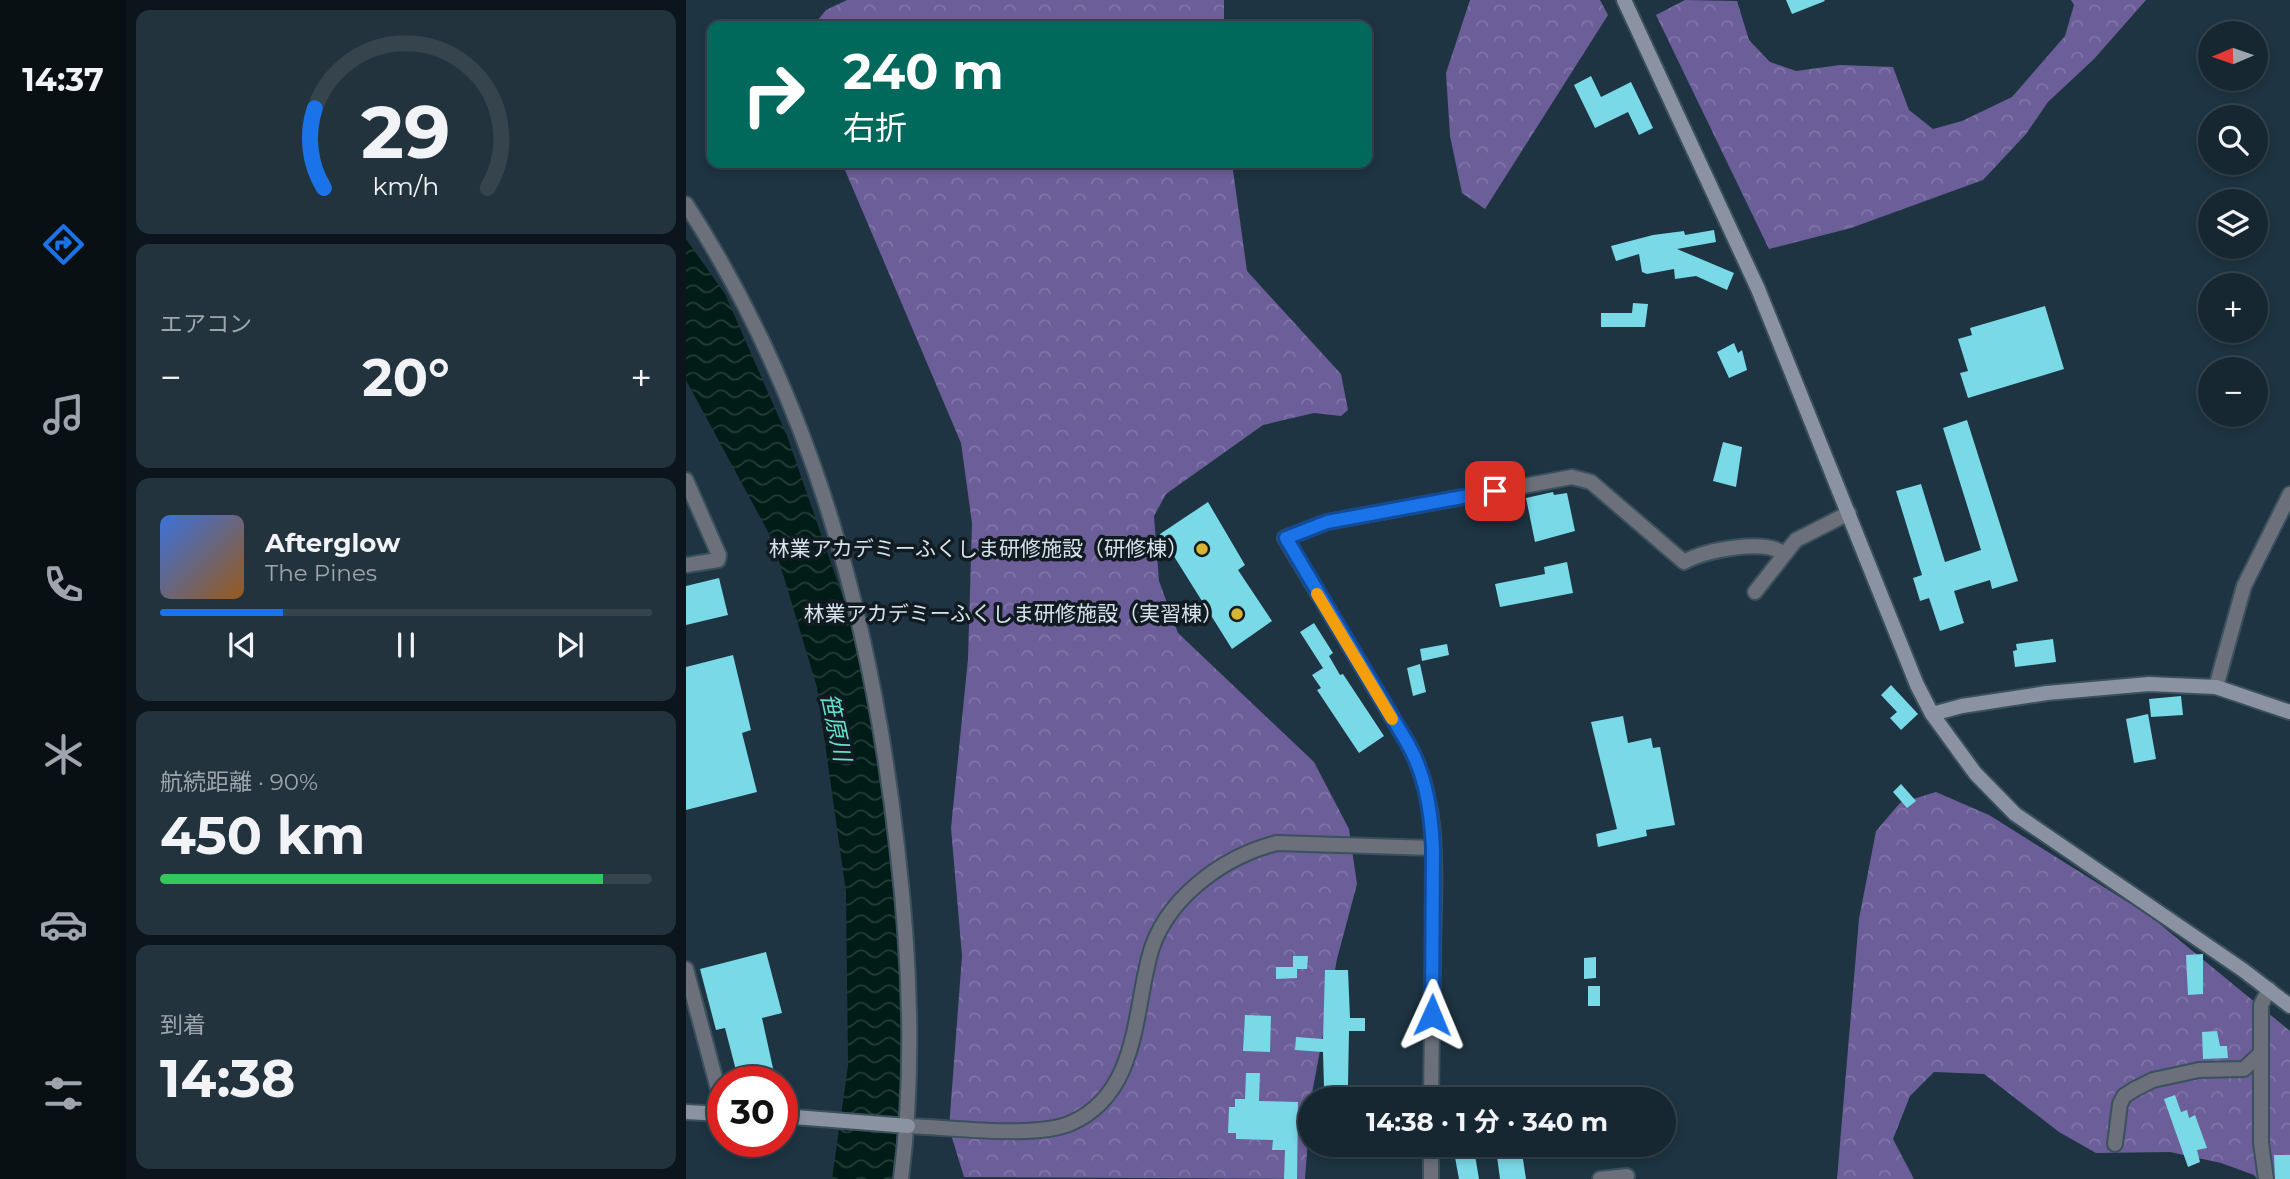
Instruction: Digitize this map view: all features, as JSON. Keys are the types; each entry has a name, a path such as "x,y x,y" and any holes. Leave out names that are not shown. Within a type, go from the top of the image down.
{"street":[{"path":"1624,0 1758,289 1917,685 1932,715 1975,773 2015,814 2290,1006"},
{"path":"686,204 748,311 790,402 829,508 873,674 890,784 907,952 901,1179"},
{"path":"1431,1087 1433,848 1426,793 1414,754 1286,538 1327,522 1574,477 1597,488 1684,562 1709,553 1752,546 1771,547 1783,554"},
{"path":"686,480 719,555 718,560 710,563 686,565"},
{"path":"2216,687 2244,586 2290,494"},
{"path":"1755,592 1783,554 1802,534 1850,513"},
{"path":"1932,715 1962,706 2047,693 2150,684 2216,687 2290,712"},
{"path":"798,1117 904,1125 1040,1130 1071,1123 1110,1093 1128,1058 1149,957 1170,911 1201,882 1253,849 1277,843 1433,848"},
{"path":"686,968 712,1066"},
{"path":"2266,1179 2261,1154 2261,1005 2269,989"},
{"path":"2115,1144 2120,1104 2124,1096 2135,1088 2153,1080 2199,1070 2244,1069 2261,1054"},
{"path":"686,1112 707,1113"},
{"path":"1431,1157 1431,1179"},
{"path":"1600,1179 1627,1176"}],"green space":[{"path":"847,0 1224,0 1224,21 817,21 826,10"},
{"path":"1470,0 1600,0 1608,15 1485,209 1462,193 1450,136 1446,73"},
{"path":"1685,0 1737,1 1749,40 1770,62 1796,71 1840,65 1893,67 1909,110 1933,129 1962,121 2012,97 2065,36 2074,5 2071,0 2146,0 2094,59 2048,102 2026,134 1983,180 1851,228 1769,249 1656,15"},
{"path":"844,168 1233,168 1247,271 1341,374 1348,410 1341,416 1314,413 1263,425 1166,494 1154,516 1159,581 1178,633 1314,762 1349,829 1357,884 1337,959 1313,1087 1298,1087 1298,1157 1307,1157 1305,1179 964,1177 949,1128 962,956 951,828 968,659 972,523 961,443"},
{"path":"1936,792 1989,815 2150,916 2290,1031 2290,1179 2257,1179 2254,1175 2221,1163 2170,1152 2096,1153 2059,1132 1984,1074 1934,1072 1910,1096 1893,1139 1914,1179 1837,1179 1859,919 1876,831 1900,803"}],"water":[{"name":"笹原川","path":"686,239 725,294 787,436 867,667 897,841 912,1063 898,1179 832,1179 848,1066 846,892 817,687 773,541 686,380"}],"building":[{"path":"1786,0 1824,0 1825,1 1792,14"},
{"path":"1591,76 1601,97 1631,82 1653,128 1639,135 1628,112 1595,128 1574,85"},
{"path":"1714,230 1716,242 1677,249 1734,273 1727,290 1696,276 1675,279 1674,269 1647,274 1642,272 1639,254 1616,261 1611,246 1653,235 1684,231 1685,235"},
{"path":"1633,303 1648,304 1645,327 1601,327 1601,313 1632,313"},
{"path":"2045,306 2064,369 1968,398 1960,373 1968,371 1958,339 1972,335 1970,328"},
{"path":"1734,343 1738,353 1742,350 1747,370 1729,378 1717,352"},
{"path":"1967,420 2018,581 1992,589 1990,580 1954,591 1964,623 1940,631 1929,598 1920,601 1913,578 1922,575 1896,491 1921,484 1945,562 1981,550 1943,428"},
{"path":"1723,442 1742,447 1736,487 1713,481"},
{"path":"1553,492 1554,495 1567,493 1575,531 1535,542 1526,498"},
{"path":"1208,502 1245,565 1238,570 1272,621 1232,649 1160,534"},
{"path":"1567,562 1573,593 1500,607 1495,584 1545,574 1544,567"},
{"path":"719,578 728,615 686,625 686,586"},
{"path":"1314,623 1333,653 1329,656 1340,675 1343,674 1384,736 1359,753 1317,690 1321,688 1312,675 1323,668 1300,632"},
{"path":"2053,639 2056,662 2015,667 2013,651 2017,650 2016,644"},
{"path":"1447,644 1449,655 1422,661 1420,649"},
{"path":"733,655 751,730 742,733 757,792 686,810 686,667"},
{"path":"1420,664 1426,692 1413,696 1407,668"},
{"path":"1891,685 1918,714 1901,730 1890,718 1897,712 1881,695"},
{"path":"2181,696 2183,715 2151,717 2149,699"},
{"path":"2148,714 2156,759 2134,763 2126,719"},
{"path":"1623,716 1628,743 1651,738 1653,748 1660,747 1675,825 1646,830 1647,836 1598,847 1596,834 1617,829 1591,722"},
{"path":"1901,784 1916,801 1907,808 1893,792"},
{"path":"766,952 782,1013 762,1018 772,1066 735,1066 725,1028 716,1030 700,969"},
{"path":"2203,954 2203,994 2188,995 2186,955"},
{"path":"1293,956 1308,956 1307,969 1297,969 1297,978 1276,979 1276,967 1293,967"},
{"path":"1596,957 1596,978 1584,979 1584,958"},
{"path":"1325,970 1348,970 1350,1018 1365,1018 1365,1031 1349,1031 1348,1085 1324,1087 1323,1052 1295,1050 1296,1037 1323,1039"},
{"path":"1588,986 1600,986 1600,1006 1588,1006"},
{"path":"1245,1015 1271,1016 1270,1052 1243,1051"},
{"path":"2217,1031 2220,1046 2227,1046 2228,1058 2203,1059 2202,1032"},
{"path":"1246,1073 1260,1073 1259,1101 1298,1102 1297,1179 1284,1179 1285,1150 1272,1150 1273,1140 1236,1139 1236,1133 1228,1133 1229,1107 1235,1107 1235,1099 1245,1099"},
{"path":"2175,1095 2181,1112 2187,1110 2189,1118 2195,1115 2207,1148 2197,1150 2200,1162 2188,1167 2164,1099"},
{"path":"2274,1155 2290,1155 2290,1179 2275,1179"},
{"path":"1455,1157 1475,1157 1479,1179 1459,1179"},
{"path":"1497,1157 1523,1157 1526,1179 1500,1179"}],"slow traffic":[{"path":"1317,594 1392,719"}],"place":[{"name":"林業アカデミーふくしま研修施設（研修棟）","path":"1202,549"},
{"name":"林業アカデミーふくしま研修施設（実習棟）","path":"1237,614"}],"route":[{"path":"1432,1015 1433,848 1432,823 1423,780 1408,744 1286,538 1298,531 1327,522 1495,491"}]}
